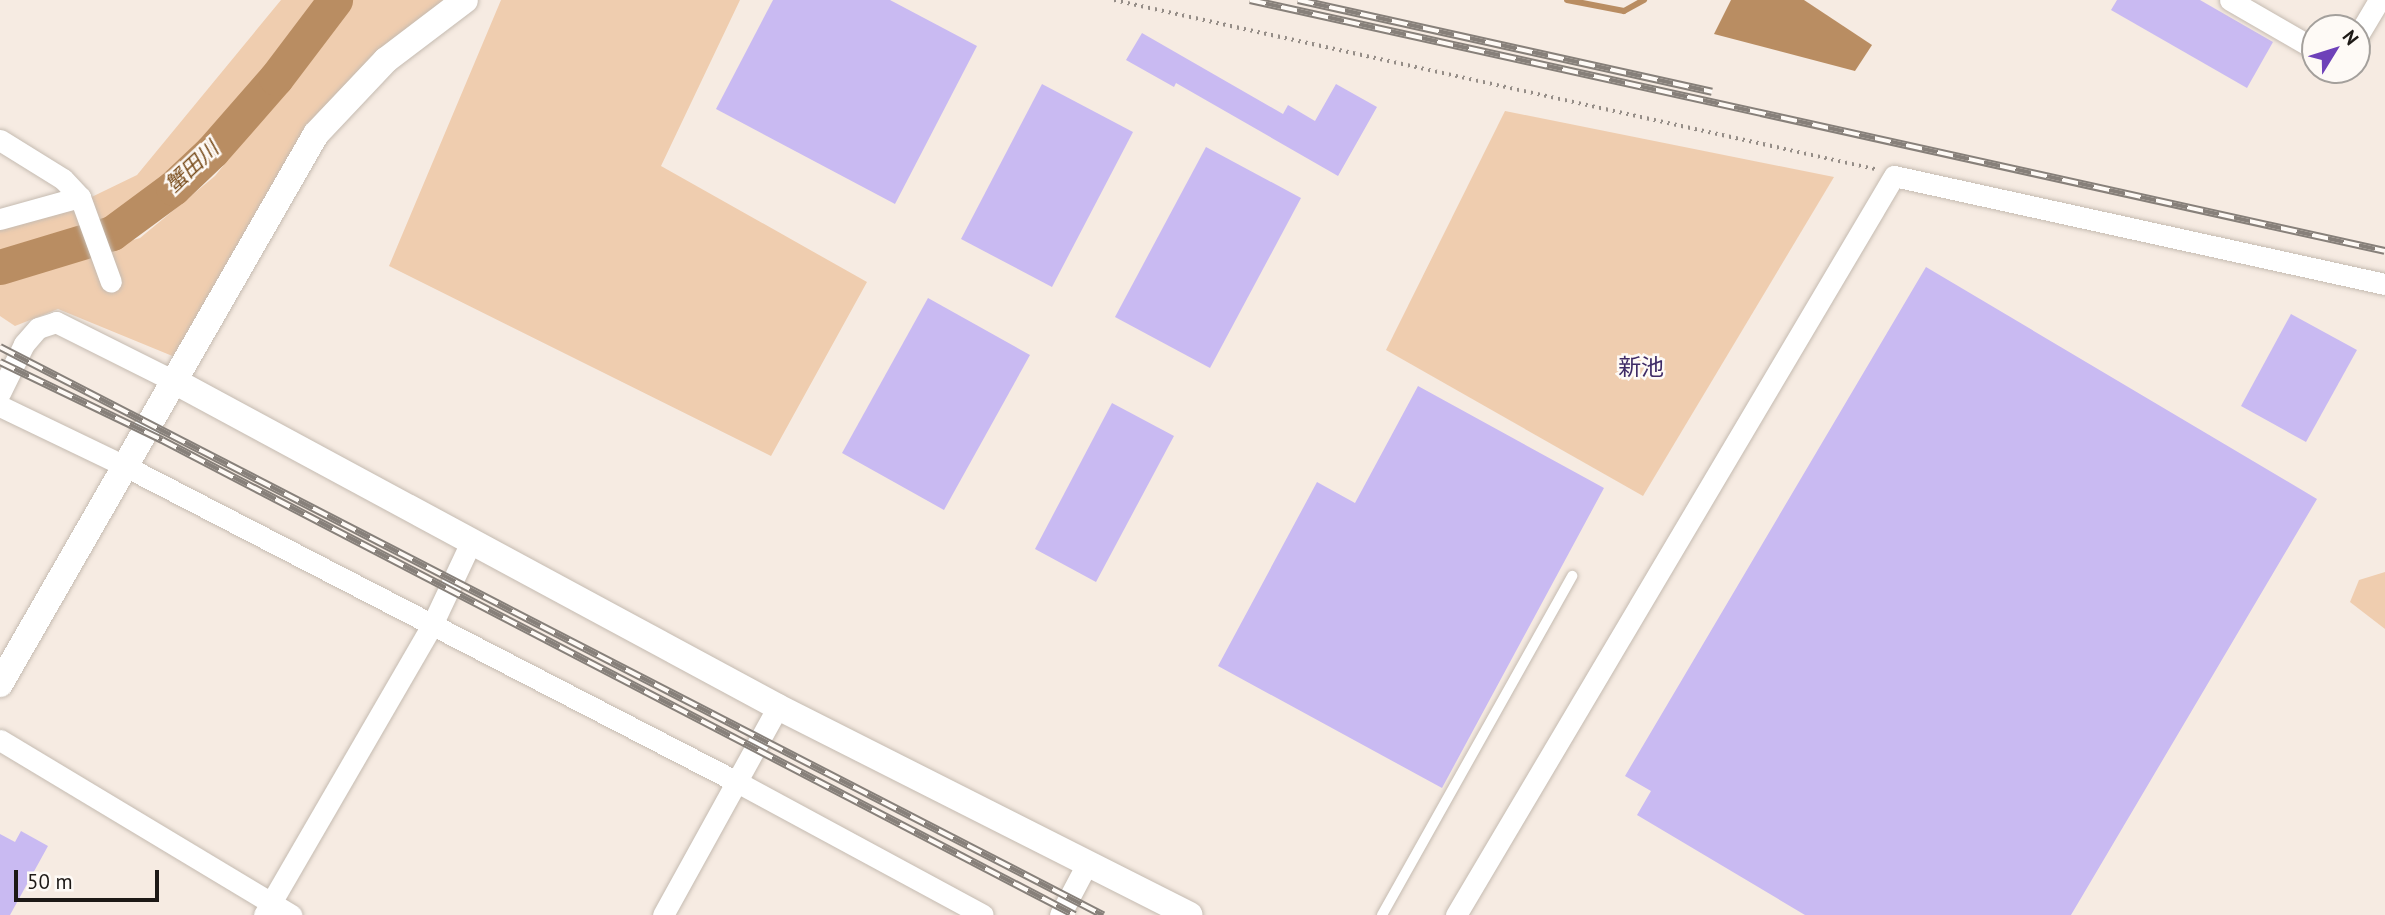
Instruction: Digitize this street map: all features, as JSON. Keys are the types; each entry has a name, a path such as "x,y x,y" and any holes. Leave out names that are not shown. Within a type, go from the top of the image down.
{"street":[{"path":"0,684 176,382 316,134 386,60 465,0"},
{"path":"2230,0 2301,42"},
{"path":"0,140 63,179 83,201 111,282"},
{"path":"1455,915 1894,176 2385,284"},
{"path":"0,219 83,201"},
{"path":"0,393 24,344 38,328 57,323 176,382 778,707 1189,915"},
{"path":"0,407 127,467 431,627 739,783 983,915"},
{"path":"267,909 431,627 472,540"},
{"path":"663,915 739,783 778,707"},
{"path":"0,740 267,909 291,915"},
{"path":"1060,915 1088,862"}],"lane":[{"path":"1382,915 1572,576"}],"path":[{"path":"1114,0 1860,164 1894,176"}],"shaded area":[{"path":"281,0 321,0 203,146 137,205 93,228 0,255 0,226 73,206 137,175"},
{"path":"351,0 453,0 327,121 187,362 58,309 15,326 0,316 0,280 140,238 215,176 337,24"},
{"path":"501,0 740,0 661,166 867,282 771,456 389,266"},
{"path":"1731,0 1804,0 1872,45 1855,71 1714,34"},
{"path":"1505,111 1834,177 1643,496 1386,350"},
{"path":"2385,572 2385,629 2350,602 2359,580"}],"building":[{"path":"773,0 890,0 977,46 895,204 716,109"},
{"path":"2117,0 2200,0 2273,42 2247,88 2111,10"},
{"path":"1142,33 1283,114 1288,105 1315,121 1336,84 1377,107 1338,176 1176,83 1174,87 1126,60"},
{"path":"1042,84 1133,132 1052,287 961,239"},
{"path":"1206,147 1301,198 1210,368 1115,317"},
{"path":"1926,267 2317,499 2071,915 1805,915 1637,815 1651,791 1625,776"},
{"path":"928,298 1030,355 944,510 842,453"},
{"path":"2291,314 2357,350 2306,442 2241,406"},
{"path":"1418,386 1604,488 1442,788 1218,666 1317,482 1355,503"},
{"path":"1112,403 1174,436 1096,582 1035,549"},
{"path":"21,831 48,846 10,915 0,915 0,834 15,842"}],"waterway":[{"name":"蟹田川","path":"0,267 112,233 173,188 212,151 276,78 335,0"},
{"path":"1567,0 1624,11 1644,0"}],"railway":[{"path":"1250,0 2385,251"},
{"path":"1298,0 1712,92"},
{"path":"0,347 1103,915"},
{"path":"0,362 162,440 1075,915"}],"district":[{"name":"新池","path":"1641,367"}]}
